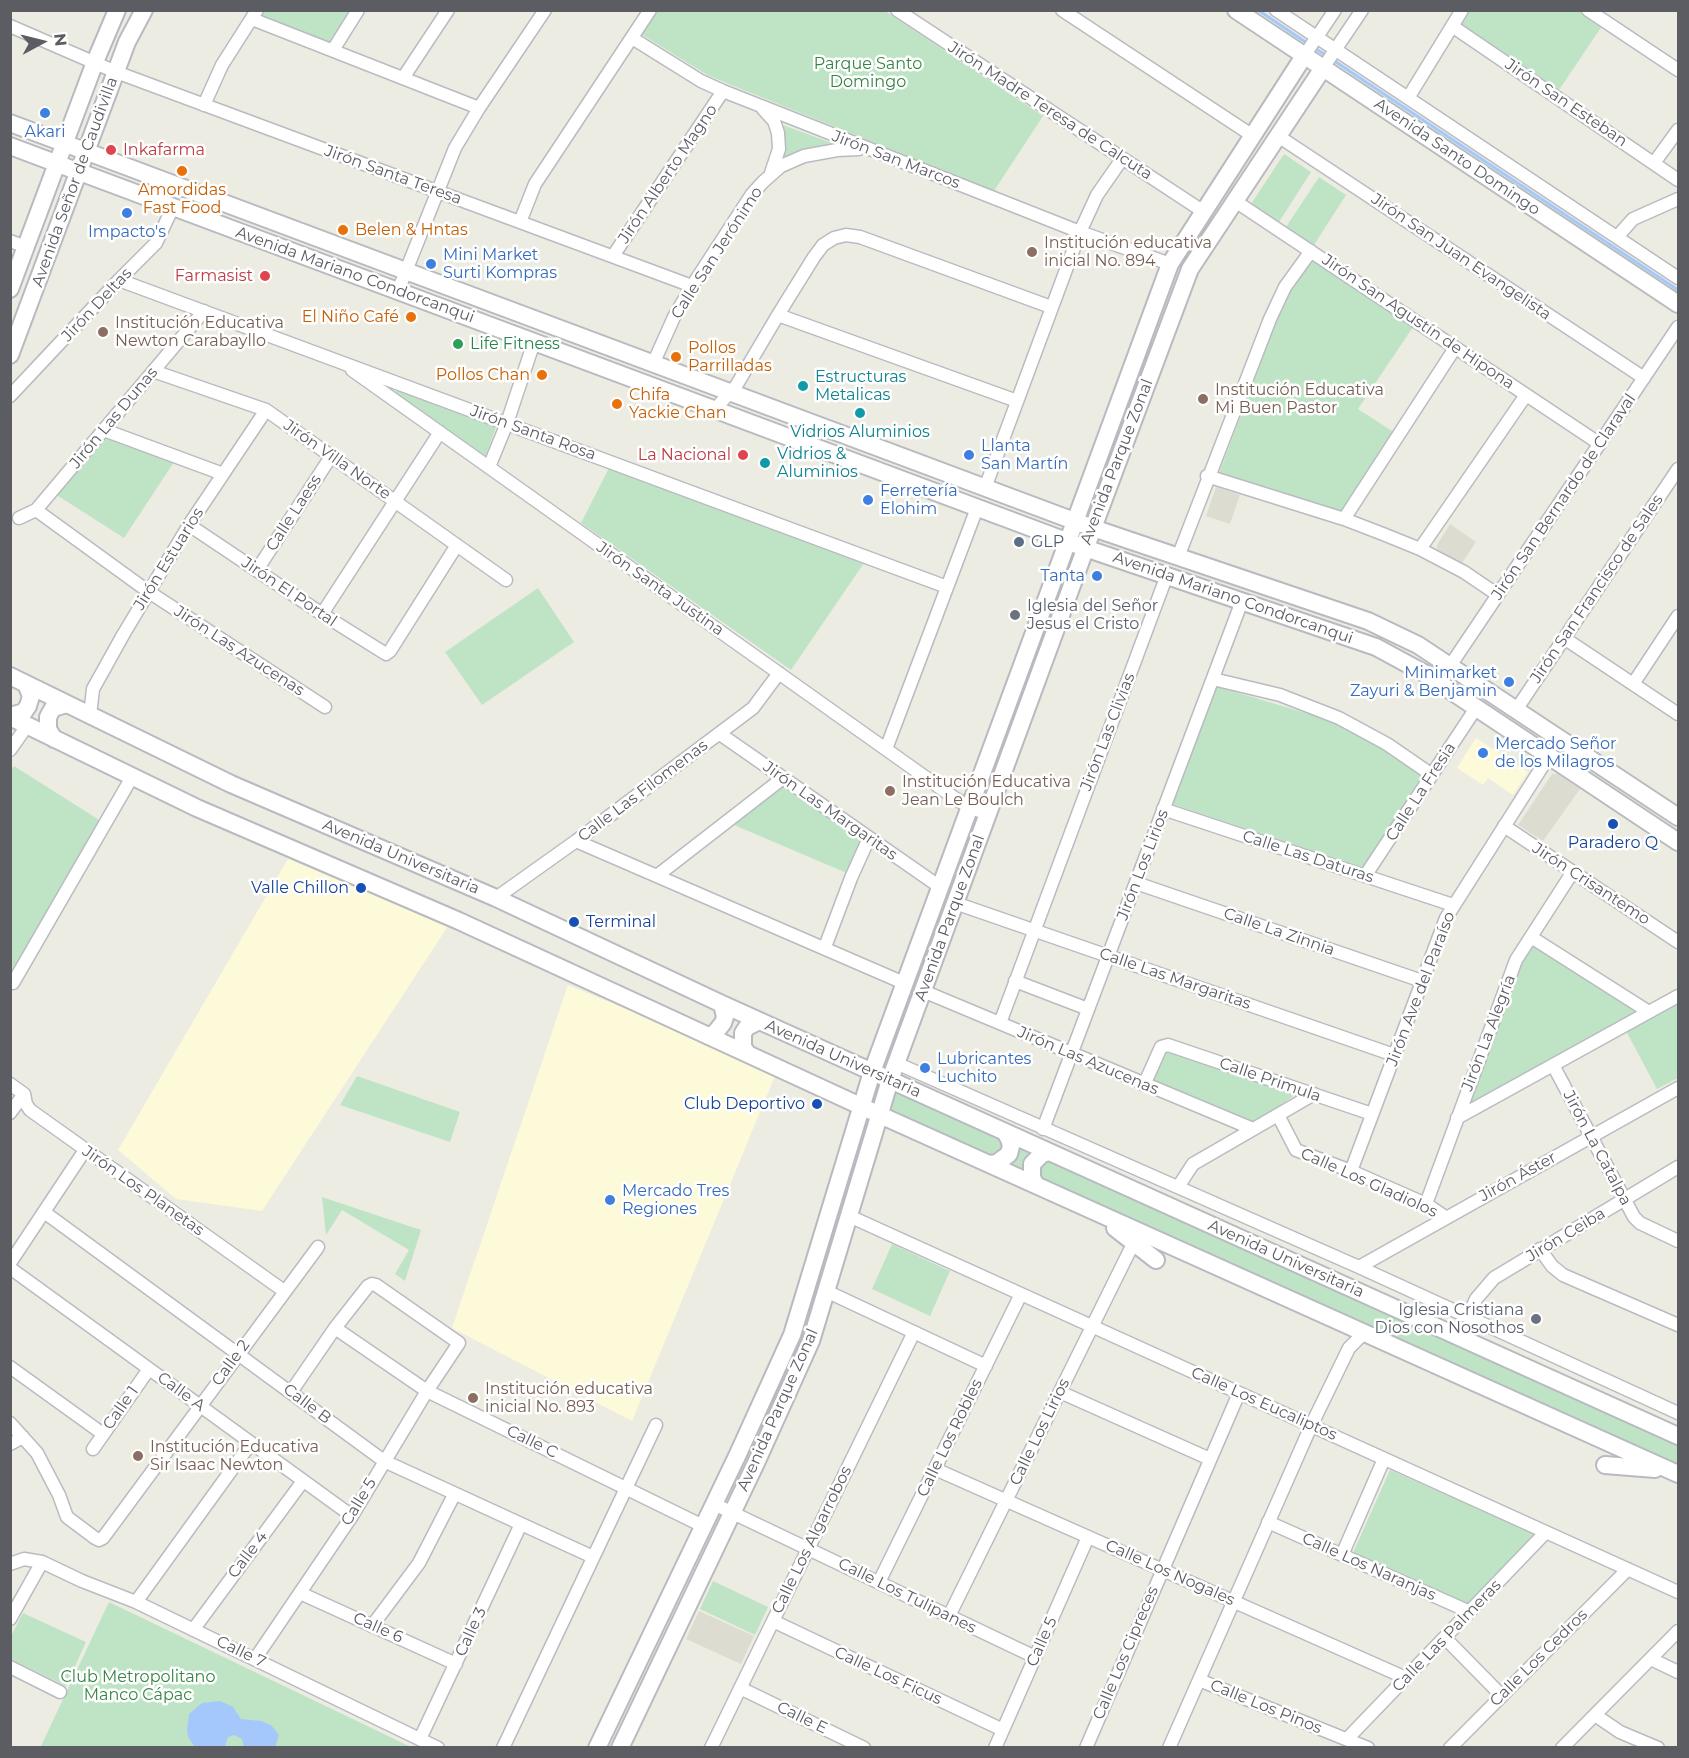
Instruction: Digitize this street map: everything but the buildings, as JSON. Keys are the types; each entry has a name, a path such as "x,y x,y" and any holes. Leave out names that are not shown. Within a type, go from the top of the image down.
{"main road":[{"name":"Avenida Señor de Caudivilla","path":"10,289 18,244 57,163 117,10"},
{"name":"Avenida Señor de Caudivilla","path":"10,355 133,28 144,10"},
{"name":"Avenida Santo Domingo","path":"1236,10 1678,304"},
{"name":"Avenida Parque Zonal","path":"597,1748 704,1526 792,1335 872,1072 1170,264 1304,56"},
{"name":"Avenida Parque Zonal","path":"625,1746 806,1352 896,1063 1092,528 1190,269 1323,68"},
{"name":"Avenida Mariano Condorcanqui","path":"10,123 1092,528 1368,621 1404,637 1450,666 1678,817"},
{"name":"Avenida Mariano Condorcanqui","path":"10,146 1085,548 1355,639 1395,656 1424,673 1678,842"},
{"path":"994,514 1001,494"},
{"path":"1084,496 1102,503"},
{"path":"1395,656 1404,637"},
{"name":"Avenida Universitaria","path":"10,676 231,784 496,898 759,1021 1678,1436"},
{"path":"10,717 24,712 28,706 31,696 26,684"},
{"path":"54,739 48,729 48,717 53,708 67,704"},
{"name":"Avenida Universitaria","path":"10,717 197,808 459,921 880,1115 1673,1472"},
{"path":"1591,784 1602,767"},
{"path":"709,1036 715,1033 723,1023 722,1004"},
{"path":"747,1053 742,1040 744,1033 747,1027 759,1021"},
{"path":"990,1164 998,1163 1009,1154 1009,1139 1005,1132"},
{"path":"1036,1185 1032,1178 1032,1164 1042,1154 1049,1152"},
{"path":"1093,1211 1156,1260"},
{"path":"1605,1465 1673,1472"}],"street":[{"path":"333,50 358,10"},
{"path":"403,78 448,10"},
{"path":"398,291 455,148 545,10"},
{"path":"520,222 535,184 650,10"},
{"name":"Jirón Madre Teresa de Calcuta","path":"897,10 1204,212"},
{"path":"1062,10 1253,136"},
{"name":"Avenida Santo Domingo","path":"1276,10 1678,278"},
{"name":"Avenida Parque Zonal","path":"1304,56 1335,10"},
{"name":"Avenida Parque Zonal","path":"1323,68 1362,10"},
{"path":"1408,98 1462,10"},
{"path":"1588,10 1678,70"},
{"path":"204,105 222,65 254,15 333,50 479,108"},
{"name":"Jirón Santa Teresa","path":"10,26 116,72 692,286"},
{"name":"Jirón San Esteban","path":"1452,26 1678,180"},
{"name":"Jirón San Marcos","path":"632,38 701,81 723,91 1080,232 1170,264"},
{"name":"Jirón Alberto Magno","path":"613,256 723,91"},
{"path":"760,106 774,121 778,133 778,149 771,174"},
{"path":"1654,163 1678,130"},
{"name":"Jirón San Juan Evangelista","path":"1278,136 1644,378"},
{"name":"Calle San Jerónimo","path":"653,364 674,317 692,286 752,194 771,174 793,160 814,153 869,150"},
{"path":"985,488 1080,232 1098,195 1122,159"},
{"path":"1617,237 1633,219 1678,199"},
{"name":"Jirón San Agustín de Hipona","path":"1235,201 1600,444"},
{"name":"Jirón Deltas","path":"10,396 156,243 173,207"},
{"path":"715,409 736,386 823,245 834,238 846,235 860,237 1051,308"},
{"path":"1178,557 1207,476 1278,301 1311,251"},
{"name":"Jirón Santa Rosa","path":"119,280 947,587"},
{"name":"Jirón Las Dunas","path":"19,518 36,510 204,311"},
{"path":"778,315 1017,401"},
{"name":"Jirón San Bernardo de Claraval","path":"1450,666 1678,327"},
{"path":"489,467 507,423 534,342"},
{"path":"1344,519 1455,348"},
{"name":"Jirón Santa Justina","path":"336,359 969,807 988,814"},
{"name":"Jirón Villa Norte","path":"153,371 266,410 506,580"},
{"path":"1420,549 1526,395"},
{"name":"Jirón Estuarios","path":"90,715 93,689 189,525 266,410"},
{"path":"104,430 223,474"},
{"path":"322,614 440,432"},
{"name":"Calle Laess","path":"257,570 332,455"},
{"name":"Jirón San Francisco de Sales","path":"1516,710 1678,469"},
{"path":"1207,476 1344,519 1420,549 1464,572 1498,595"},
{"path":"886,749 977,508"},
{"name":"Jirón Las Azucenas","path":"36,510 149,592 325,707"},
{"name":"Jirón El Portal","path":"189,525 386,654 457,545"},
{"name":"Jirón Las Clivias","path":"1000,1023 1167,576"},
{"name":"Jirón Los Lirios","path":"1043,1129 1242,601"},
{"path":"1633,684 1678,616"},
{"path":"1564,638 1678,714"},
{"name":"Calle Las Filomenas","path":"496,898 753,708 778,673"},
{"path":"1213,679 1280,695 1339,718 1387,744 1432,775"},
{"name":"Calle La Fresia","path":"1365,876 1476,708"},
{"path":"10,750 27,726"},
{"name":"Jirón Las Margaritas","path":"720,734 940,887"},
{"name":"Jirón Ave del Paraíso","path":"1351,1171 1446,918 1549,756"},
{"path":"10,981 13,983 132,777"},
{"path":"658,875 783,778"},
{"name":"Calle Las Daturas","path":"1163,809 1453,905"},
{"name":"Jirón Crisantemo","path":"1504,826 1678,942"},
{"path":"825,947 869,838"},
{"path":"576,841 904,983"},
{"name":"Jirón La Alegría","path":"1426,1204 1516,960 1572,873"},
{"name":"Calle La Zinnia","path":"1136,883 1422,981"},
{"name":"Calle Las Margaritas","path":"955,903 1394,1055"},
{"path":"1531,937 1648,1012"},
{"path":"1015,981 1088,1009"},
{"name":"Jirón Las Azucenas","path":"923,991 1253,1129"},
{"path":"1457,1118 1678,996"},
{"name":"Calle Primula","path":"1144,1085 1161,1047 1168,1045 1372,1114"},
{"name":"Avenida Universitaria","path":"896,1063 1359,1267 1678,1413"},
{"name":"Jirón La Catalpa","path":"1553,1065 1624,1200 1640,1223 1678,1241"},
{"name":"Jirón Los Planetas","path":"10,1084 24,1094 30,1110 284,1291"},
{"name":"Jirón Áster","path":"1359,1267 1678,1088"},
{"path":"10,1113 24,1094"},
{"path":"1178,1187 1193,1164 1314,1094"},
{"name":"Calle Los Gladiolos","path":"1278,1115 1296,1150 1426,1204 1445,1217"},
{"path":"10,1263 85,1150"},
{"name":"Jirón Ceiba","path":"1468,1317 1476,1299 1494,1278 1678,1167"},
{"name":"Calle B","path":"44,1212 384,1461 593,1557"},
{"name":"Calle Los Eucaliptos","path":"849,1216 1678,1592"},
{"name":"Calle 2","path":"23,1437 37,1453 59,1495 67,1517 94,1538 99,1540 103,1538 318,1247"},
{"name":"Calle Los Lirios","path":"950,1616 1131,1248"},
{"path":"1540,1249 1552,1266 1563,1275 1678,1325"},
{"name":"Calle A","path":"10,1268 352,1516"},
{"name":"Calle 5","path":"255,1659 352,1516 427,1390 459,1343 376,1285 368,1286 336,1329"},
{"path":"826,1291 986,1366"},
{"name":"Calle Los Robles","path":"879,1582 1021,1294"},
{"path":"291,1392 336,1329"},
{"name":"Calle C","path":"336,1329 427,1390 704,1526"},
{"name":"Calle Los Algarrobos","path":"711,1748 914,1332"},
{"path":"1172,1746 1198,1680 1311,1426 1349,1348 1364,1333"},
{"path":"10,1367 103,1434"},
{"name":"Calle 1","path":"93,1449 149,1369"},
{"path":"1060,1392 1210,1459"},
{"name":"Calle Los Cipreces","path":"1086,1748 1239,1393"},
{"path":"10,1423 23,1437 10,1444"},
{"path":"503,1748 656,1425"},
{"path":"136,1602 251,1443"},
{"path":"1342,1556 1384,1459"},
{"name":"Calle Los Nogales","path":"935,1469 1406,1678"},
{"name":"Calle 4","path":"193,1630 303,1481"},
{"path":"372,1626 419,1563 454,1495"},
{"name":"Calle Los Tulipanes","path":"714,1504 1035,1657"},
{"name":"Calle Los Naranjas","path":"1268,1522 1470,1612"},
{"name":"Calle 3","path":"420,1739 521,1524"},
{"name":"Calle Las Palmeras","path":"1347,1739 1546,1532"},
{"name":"Calle 5","path":"995,1748 1088,1537"},
{"path":"10,1564 24,1559 42,1562 10,1619"},
{"name":"Calle 7","path":"42,1562 82,1581 136,1602 438,1748"},
{"name":"Calle Los Cedros","path":"1450,1748 1628,1569"},
{"name":"Calle 6","path":"300,1593 456,1664"},
{"name":"Calle Los Ficus","path":"773,1621 1003,1730"},
{"path":"1562,1748 1678,1632"},
{"path":"1445,1638 1502,1696"},
{"path":"1651,1659 1678,1672"},
{"path":"10,1667 60,1692"},
{"name":"Calle Los Pinos","path":"1198,1680 1368,1748"},
{"name":"Calle E","path":"740,1688 864,1748"},
{"path":"1595,1715 1620,1732 1658,1748"}],"shaded area":[{"path":"1216,487 1240,495 1230,524 1206,516"},
{"path":"1450,524 1476,542 1462,563 1437,549 1437,545"},
{"name":"Mercado Señor de los Milagros","path":"1476,738 1528,772 1513,795 1488,778 1483,785 1457,768"},
{"path":"1552,774 1558,774 1580,789 1543,841 1518,825"},
{"path":"288,859 448,926 262,1211 176,1199 118,1150"},
{"name":"Mercado Tres Regiones","path":"568,985 777,1071 632,1421 452,1328"},
{"path":"699,1611 754,1636 741,1664 686,1639"}],"green space":[{"path":"263,10 352,11 332,43 260,15"},
{"path":"1580,10 1602,26 1559,90 1460,23 1468,11"},
{"name":"Parque Santo Domingo","path":"657,11 885,11 1043,116 994,191 709,76 641,34"},
{"path":"780,124 832,143 778,163"},
{"path":"1284,154 1311,172 1279,222 1251,204"},
{"path":"1319,177 1346,195 1314,245 1286,227"},
{"path":"1312,259 1413,327 1358,409 1395,433 1343,513 1219,473 1278,317 1288,295"},
{"path":"397,388 496,427 485,458 394,395"},
{"path":"106,435 174,462 124,538 55,494"},
{"path":"610,466 864,563 791,670 581,523"},
{"path":"538,588 574,642 482,705 445,652"},
{"path":"1215,686 1352,728 1423,774 1363,868 1172,804"},
{"path":"14,766 104,823 12,970 10,771"},
{"path":"783,786 863,843 849,874 734,825"},
{"path":"1532,944 1638,1012 1469,1105 1518,968"},
{"path":"1678,1003 1678,1078 1657,1089 1626,1031"},
{"path":"1166,1050 1296,1094 1254,1124 1153,1081"},
{"path":"357,1076 460,1112 450,1142 340,1105"},
{"path":"894,1088 1678,1441 1678,1470 886,1113"},
{"path":"322,1197 421,1230 405,1281 395,1274 409,1250 342,1210 326,1235"},
{"path":"892,1244 950,1271 930,1316 872,1289"},
{"path":"1390,1470 1535,1534 1467,1605 1353,1553"},
{"path":"713,1581 768,1607 755,1635 700,1609"},
{"name":"Club Metropolitano Manco Cápac","path":"109,1602 411,1747 40,1748"},
{"path":"23,1613 86,1642 66,1686 11,1659 11,1636"}],"water":[{"path":"220,1701 233,1707 241,1719 261,1721 271,1725 279,1735 275,1747 244,1747 242,1739 234,1735 228,1737 225,1747 195,1747 188,1737 189,1714 202,1703"}],"waterway":[{"path":"1258,10 1307,43"},
{"path":"1313,47 1327,56"},
{"path":"1333,60 1678,290"}],"place":[{"name":"Akari","path":"45,113"},
{"name":"Inkafarma","path":"111,150"},
{"name":"Amordidas Fast Food","path":"182,171"},
{"name":"Impacto's","path":"127,213"},
{"name":"Belen & Hntas","path":"343,230"},
{"name":"Institución educativa inicial No. 894","path":"1032,252"},
{"name":"Mini Market Surti Kompras","path":"431,264"},
{"name":"Farmasist","path":"265,276"},
{"name":"El Niño Café","path":"411,317"},
{"name":"Institución Educativa Newton Carabayllo","path":"103,332"},
{"name":"Life Fitness","path":"458,344"},
{"name":"Pollos Parrilladas","path":"676,357"},
{"name":"Pollos Chan","path":"542,375"},
{"name":"Estructuras Metalicas","path":"803,386"},
{"name":"Institución Educativa Mi Buen Pastor","path":"1203,399"},
{"name":"Chifa Yackie Chan","path":"617,404"},
{"name":"Vidrios Aluminios","path":"860,413"},
{"name":"La Nacional","path":"743,455"},
{"name":"Llanta San Martín","path":"969,455"},
{"name":"Vidrios & Aluminios","path":"765,463"},
{"name":"Ferretería Elohim","path":"868,500"},
{"name":"GLP","path":"1019,542"},
{"name":"Tanta","path":"1097,576"},
{"name":"Iglesia del Señor Jesus el Cristo","path":"1015,615"},
{"name":"Minimarket Zayuri & Benjamin","path":"1509,682"},
{"name":"Mercado Señor de los Milagros","path":"1483,753"},
{"name":"Institución Educativa Jean Le Boulch","path":"890,791"},
{"name":"Paradero Q","path":"1613,824"},
{"name":"Valle Chillon","path":"361,888"},
{"name":"Terminal","path":"574,922"},
{"name":"Lubricantes Luchito","path":"925,1068"},
{"name":"Club Deportivo","path":"817,1104"},
{"name":"Mercado Tres Regiones","path":"610,1200"},
{"name":"Iglesia Cristiana Dios con Nosothos","path":"1536,1319"},
{"name":"Institución educativa inicial No. 893","path":"473,1398"},
{"name":"Institución Educativa Sir Isaac Newton","path":"138,1456"}]}
